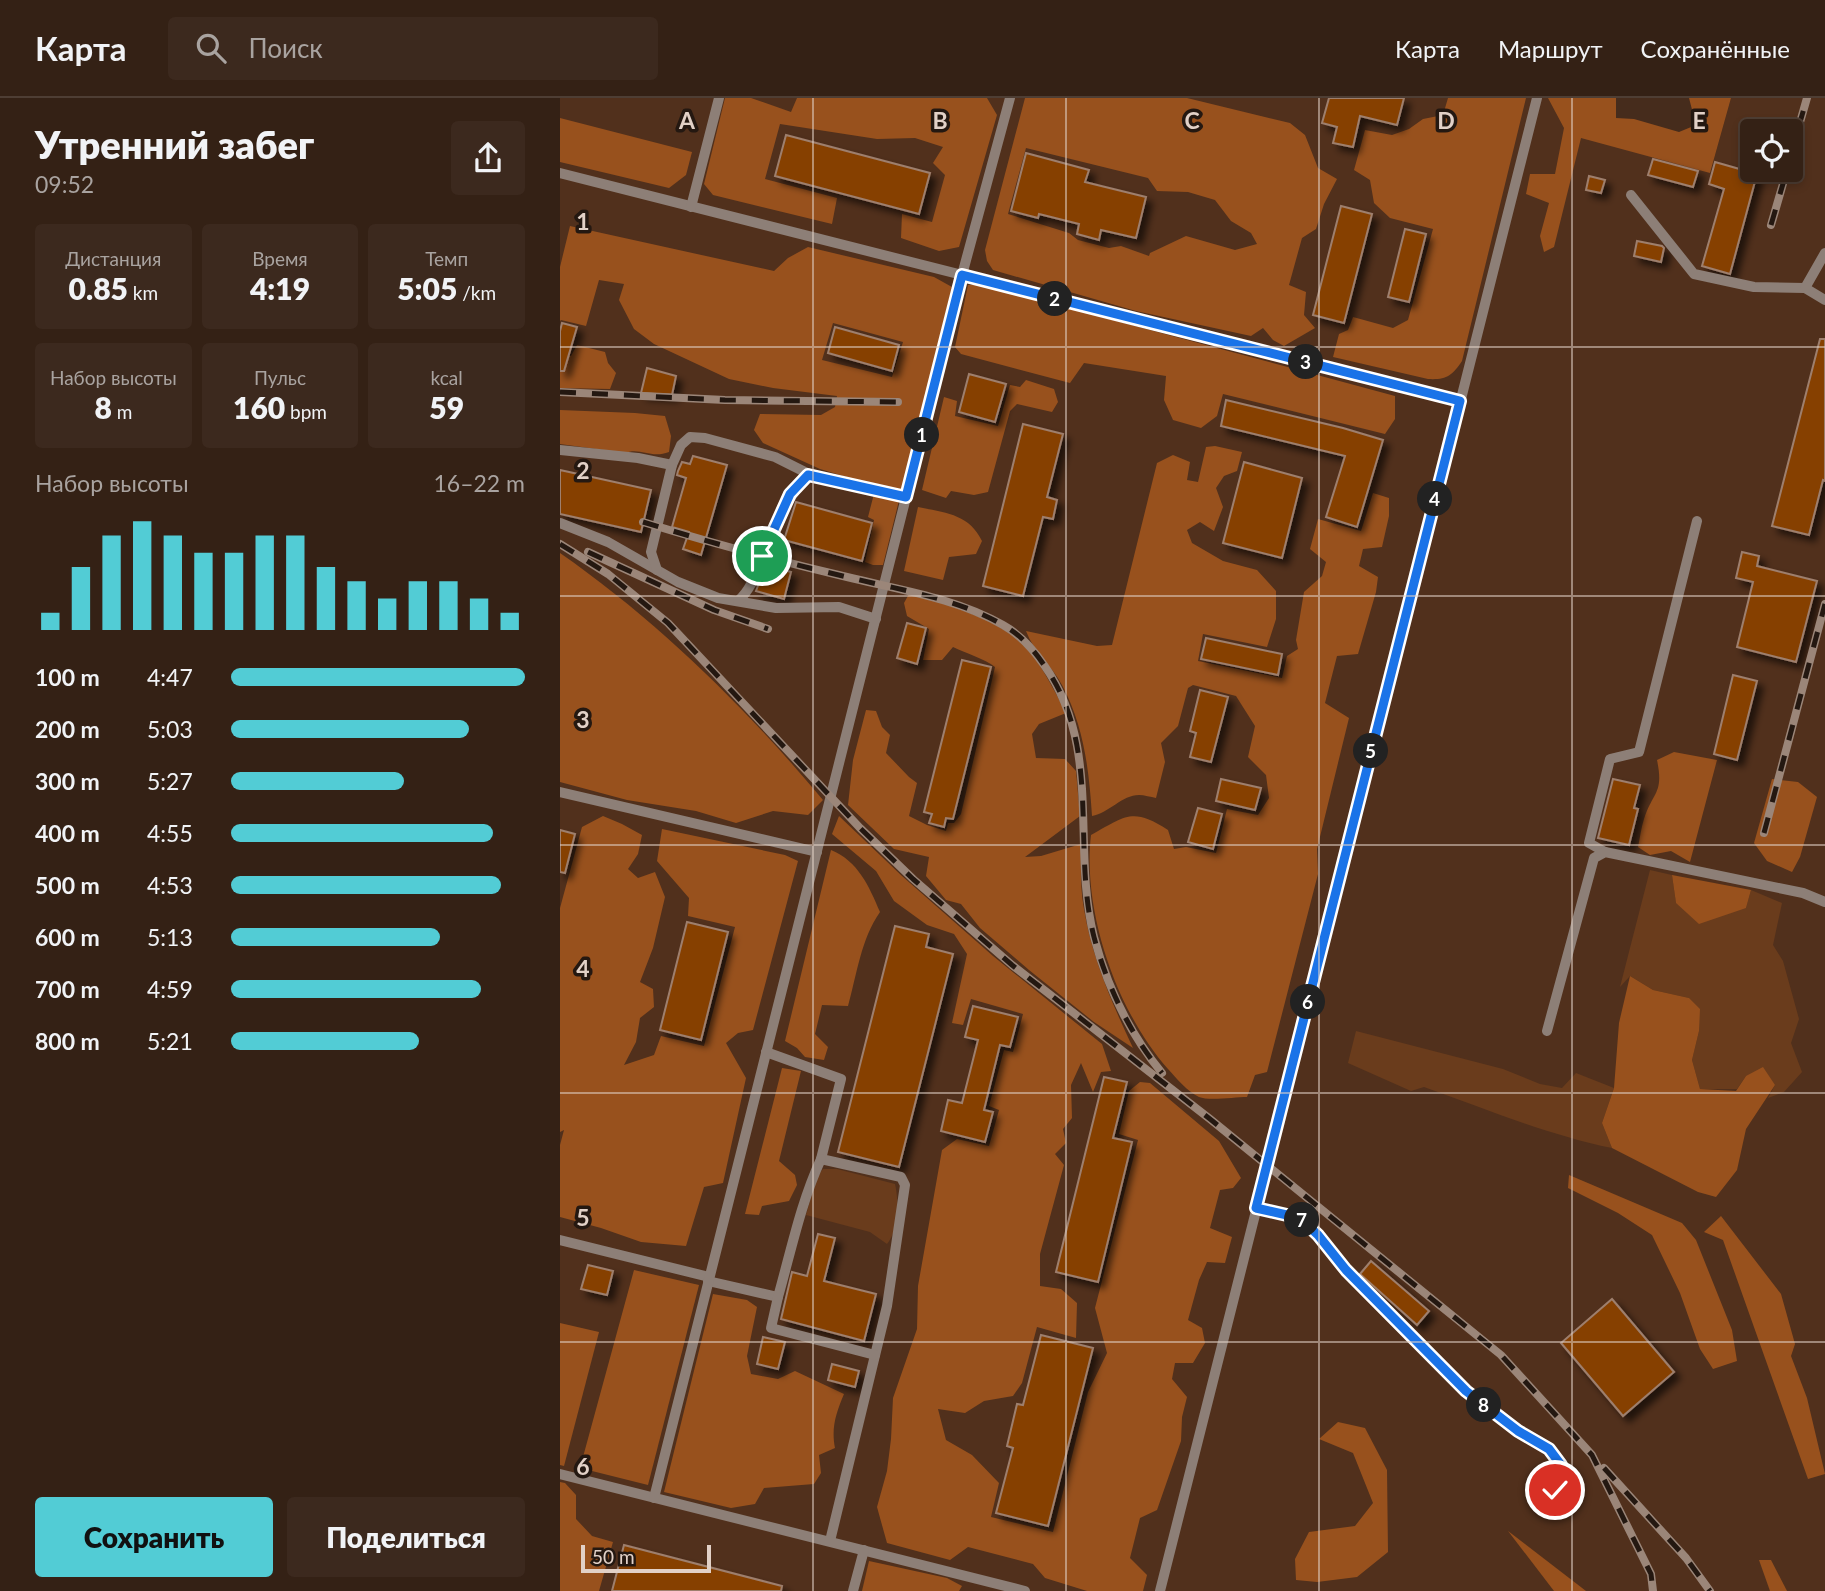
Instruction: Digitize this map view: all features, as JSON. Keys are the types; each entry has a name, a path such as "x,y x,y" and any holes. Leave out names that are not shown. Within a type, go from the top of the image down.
{"lane":[{"path":"691,206 719,98"},
{"path":"654,1497 962,275 1010,98"},
{"path":"1160,1591 1537,98"},
{"path":"560,173 1460,401"},
{"path":"1631,195 1694,274 1754,288 1805,288 1825,300"},
{"path":"1805,288 1825,253"},
{"path":"657,570 651,552 673,466 681,444 690,437 775,457 808,475 906,497"},
{"path":"560,450 638,458 673,466"},
{"path":"738,601 750,590 790,494 808,475"},
{"path":"1697,521 1639,752 1610,759 1589,843 1605,852 1803,893 1825,902"},
{"path":"560,523 608,542 678,582 718,598 776,608 839,607 876,619"},
{"path":"560,792 817,852"},
{"path":"1548,1031 1594,858 1605,852"},
{"path":"766,1052 842,1079 821,1159 800,1217 771,1328 875,1355"},
{"path":"821,1159 901,1177 905,1185 887,1306 830,1541"},
{"path":"1256,1208 1300,1218 1318,1235 1346,1270 1466,1391 1518,1431 1549,1449 1561,1465 1555,1490"},
{"path":"560,1240 778,1297"},
{"path":"560,1474 1025,1591"},
{"path":"853,1591 864,1550"}],"shaded area":[{"path":"560,98 1571,98 1710,173 1731,98 1825,98 1825,1591 560,1591"},
{"path":"725,98 751,98 791,112 797,98 987,98 997,115 959,247 939,251 901,238 902,214 932,222 945,175 933,163 943,147 915,138 877,139 780,124 765,179 837,198 832,224 713,195 704,184"},
{"path":"1025,98 1187,98 1290,123 1305,135 1318,168 1337,179 1324,204 1316,229 1302,238 1289,285 1306,292 1304,315 1315,328 1284,346 1273,340 1263,328 1251,336 1136,311 993,270 987,261 985,250","holes":["1026,148 1148,178 1157,191 1188,192 1215,200 1231,221 1251,233 1257,244 1235,250 1186,236 1150,253 1149,256 1121,246 1109,248 1078,240 1069,233 1008,214"]},
{"path":"1448,98 1526,98 1462,361 1448,376 1428,379 1333,357 1339,334 1348,330 1353,317 1393,328 1408,320 1433,229 1390,218 1374,203 1370,180 1354,170 1365,130 1392,135 1409,129 1423,119 1443,115"},
{"path":"1548,98 1616,98 1616,118 1634,119 1679,132 1696,125 1689,98 1731,98 1710,173 1581,138 1554,247 1544,252 1540,236 1549,203 1526,194 1530,174 1555,174 1564,128"},
{"path":"560,118 692,152 686,175 669,188 560,162"},
{"path":"570,226 774,271 788,258 808,247 934,277 952,287 883,565 865,562 874,520 868,517 876,486 820,469 763,443 754,430 760,414 821,415 835,407 837,396 729,379 654,344 634,329 619,300 624,284 599,280 586,326 560,321 560,267","holes":["833,323 903,342 892,377 822,360"]},
{"path":"968,285 983,285 1395,396 1395,419 1385,434 1223,394 1217,416 1201,428 1173,420 1164,400 1166,376 1084,363 1070,383 961,354 955,347"},
{"path":"577,345 605,352 608,363 616,373 610,389 560,388 560,355 571,356"},
{"path":"1026,380 1054,389 1058,402 1052,412 1017,404 1010,411 988,492 974,495 951,491 946,498 922,490 944,397 957,401 955,416 998,426 1010,385 1020,387"},
{"path":"560,410 665,416 671,436 669,452 625,453 560,444"},
{"path":"1215,446 1242,452 1237,471 1224,476 1216,488 1223,507 1214,531 1200,522 1187,530 1192,543 1223,561 1257,570 1276,591 1276,619 1267,647 1203,634 1198,661 1282,678 1287,656 1298,649 1296,640 1304,592 1322,576 1326,562 1310,549 1318,519 1361,531 1373,493 1389,498 1389,516 1382,547 1363,549 1359,566 1378,577 1358,654 1337,656 1325,703 1349,718 1317,849 1318,874 1267,1072 1255,1075 1247,1097 1215,1099 1199,1097 1168,1069 1133,1019 1119,990 1107,959 1092,896 1091,835 1121,819 1137,816 1168,830 1174,849 1186,847 1216,853 1227,809 1258,815 1269,798 1266,775 1248,757 1255,726 1236,696 1193,685 1188,688 1178,726 1161,743 1165,762 1156,798 1133,796 1092,816 1087,765 1076,716 1062,685 1026,631 1097,646 1112,645 1157,463 1173,455 1190,462 1187,480 1198,482 1206,447"},
{"path":"918,507 956,516 970,525 982,541 976,554 949,557 943,580 904,571"},
{"path":"560,553 632,608 700,668 763,732 823,800 808,815 773,811 736,823 696,811 627,800 560,782"},
{"path":"909,594 969,613 1013,636 1035,658 1066,713 1039,724 1032,734 1036,758 1065,759 1076,771 1080,816 1025,857 1041,856 1081,844 1082,893 1092,945 1110,997 1133,1048 1094,1022 1029,970 980,928 961,904 946,900 926,876 929,857 894,849 848,805 853,760 866,710 876,711 882,727 890,735 886,753 917,783 909,816 946,831 948,823 954,823 961,814 995,667 953,647 942,660 923,660 929,629 907,616 904,603"},
{"path":"1674,752 1717,760 1690,862 1671,851 1650,855 1638,847 1647,810 1657,792 1657,760"},
{"path":"1772,779 1798,782 1817,797 1800,857 1792,872 1767,861 1754,843"},
{"path":"603,816 642,835 638,854 628,869 638,878 655,872 665,897 653,948 640,982 653,989 654,1007 640,1018 636,1042 624,1065 654,1055 661,1036 704,1046 735,927 688,916 689,898 657,861 662,829 785,855 798,861 753,1030 738,1033 726,1043 746,1078 723,1183 704,1187 686,1246 641,1242 560,1217 560,1145 564,1130 560,1132 560,908 582,827"},
{"path":"839,816 993,956 1102,1044 1111,1071 1101,1072 1093,1092 1081,1063 1071,1085 1072,1118 1063,1129 1066,1143 1055,1154 1064,1165 1040,1254 1040,1286 1061,1289 1077,1303 1076,1338 1037,1327 1022,1383 1013,1396 984,1401 965,1413 938,1409 946,1440 972,1455 999,1483 991,1517 1053,1532 1088,1392 1107,1353 1095,1308 1138,1140 1119,1134 1129,1091 1140,1082 1150,1083 1219,1141 1241,1178 1233,1188 1220,1190 1210,1228 1232,1237 1225,1263 1207,1262 1188,1320 1202,1328 1205,1343 1193,1363 1175,1363 1172,1379 1187,1397 1182,1417 1181,1441 1157,1510 1140,1518 1130,1558 1147,1575 1143,1591 1087,1591 1045,1578 1033,1564 968,1547 950,1560 887,1543 877,1507 887,1471 893,1398 917,1329 918,1286 942,1150 957,1139 989,1146 999,1110 989,1106 1004,1050 1013,1052 1023,1014 971,999 963,1025 952,1023 967,954 954,934 927,925 894,901 876,871 832,834"},
{"path":"831,850 855,868 867,884 880,912 864,945 848,1006 822,1005 815,1034 828,1047 824,1060 805,1057 785,1041"},
{"path":"1650,870 1672,875 1676,903 1746,908 1751,890 1782,903 1773,945 1783,961 1799,1019 1791,1043 1802,1072 1784,1092 1768,1098 1775,1085 1746,1076 1737,1089 1700,1089 1692,1060 1699,1031 1689,998 1653,990 1630,976 1620,987"},
{"path":"1672,875 1751,890 1746,908 1699,924 1676,903"},
{"path":"1630,976 1653,990 1689,998 1700,1009 1699,1031 1692,1060 1700,1089 1736,1091 1746,1076 1763,1067 1775,1085 1746,1129 1737,1170 1716,1197 1698,1192 1612,1148 1602,1123 1614,1088 1619,1023"},
{"path":"1356,1031 1503,1069 1540,1084 1562,1088 1576,1073 1614,1088 1602,1123 1612,1148 1541,1129 1424,1087 1411,1091 1348,1063"},
{"path":"782,1068 801,1071 779,1161 795,1175 797,1185 789,1201 762,1206 759,1215 745,1214"},
{"path":"823,1169 837,1169 895,1184 897,1215 894,1231 887,1244 870,1232 806,1215 817,1176"},
{"path":"1569,1175 1682,1223 1696,1240 1732,1330 1737,1361 1713,1369 1700,1349 1680,1293 1652,1235 1618,1213 1568,1188"},
{"path":"1721,1216 1781,1294 1795,1344 1791,1356 1807,1398 1825,1474 1808,1479 1723,1240 1704,1232"},
{"path":"634,1270 699,1285 648,1485 580,1468"},
{"path":"713,1294 747,1300 757,1307 747,1356 751,1374 778,1379 795,1371 844,1394 835,1421 835,1448 819,1455 821,1473 814,1484 764,1488 755,1504 731,1508 664,1492"},
{"path":"560,1323 599,1332 564,1466 560,1465"},
{"path":"1338,1422 1365,1428 1387,1470 1388,1552 1357,1577 1317,1582 1296,1580 1295,1559 1309,1532 1355,1526 1373,1503 1353,1453 1319,1439"},
{"path":"560,1482 565,1483 576,1495 576,1519 592,1536 613,1542 599,1591 560,1591"},
{"path":"1508,1531 1586,1591 1554,1591"},
{"path":"1759,1560 1771,1560 1787,1591 1770,1591"},
{"path":"869,1561 947,1578 962,1586 959,1591 862,1591"}],"building":[{"path":"1329,98 1404,98 1397,125 1360,116 1353,147 1333,143 1337,127 1322,123"},
{"path":"786,135 930,173 919,214 775,176"},
{"path":"1026,153 1089,170 1085,182 1146,197 1136,238 1101,230 1099,240 1077,234 1079,224 1039,214 1038,218 1011,211"},
{"path":"1653,159 1698,171 1693,187 1648,175"},
{"path":"1715,162 1740,169 1740,182 1755,182 1730,274 1702,266 1724,189 1709,184"},
{"path":"1589,176 1605,180 1601,193 1586,190"},
{"path":"1341,206 1372,214 1344,323 1313,315"},
{"path":"1405,229 1426,234 1409,302 1388,297"},
{"path":"1637,241 1662,246 1664,248 1661,262 1634,256"},
{"path":"562,323 577,327 564,371 560,371 560,331"},
{"path":"835,327 899,345 892,371 828,353"},
{"path":"1820,339 1825,339 1825,481 1823,480 1809,535 1772,526"},
{"path":"647,368 676,376 672,395 641,393"},
{"path":"969,374 1006,384 995,422 959,412"},
{"path":"1226,400 1383,440 1357,527 1326,517 1345,456 1221,426"},
{"path":"1023,424 1063,434 1047,497 1057,500 1053,519 1043,517 1023,596 983,586"},
{"path":"693,456 727,465 701,555 683,549 689,532 672,527 686,478 677,475 678,471 682,462 690,464"},
{"path":"1244,462 1302,478 1282,558 1223,543"},
{"path":"560,470 651,490 641,532 560,514"},
{"path":"796,502 872,523 862,561 784,540"},
{"path":"1742,552 1759,556 1757,566 1817,581 1796,662 1737,647 1753,582 1736,578"},
{"path":"766,565 791,572 784,599 756,591"},
{"path":"907,623 926,628 917,664 897,658"},
{"path":"1206,638 1282,654 1278,675 1201,659"},
{"path":"962,660 991,667 953,819 946,818 944,827 929,823 932,814 924,812"},
{"path":"1733,675 1757,681 1737,760 1714,754"},
{"path":"1200,690 1228,697 1211,762 1190,757 1196,733 1190,731"},
{"path":"1221,779 1261,788 1255,810 1216,801"},
{"path":"1613,779 1640,785 1634,808 1638,809 1629,845 1598,838"},
{"path":"1198,808 1222,814 1213,849 1188,842"},
{"path":"560,830 575,834 565,873 560,872"},
{"path":"687,922 728,932 701,1040 660,1030"},
{"path":"895,926 929,934 926,947 953,954 899,1167 838,1152"},
{"path":"973,1006 1018,1017 1010,1047 1000,1045 984,1110 993,1112 985,1142 941,1131 948,1100 962,1103 978,1040 965,1037"},
{"path":"1104,1077 1127,1082 1113,1138 1132,1142 1098,1282 1056,1272"},
{"path":"818,1234 835,1238 824,1281 876,1294 864,1341 781,1319 792,1272 807,1276"},
{"path":"1371,1261 1429,1311 1417,1325 1360,1274"},
{"path":"588,1265 613,1271 607,1295 581,1289"},
{"path":"1612,1299 1674,1372 1623,1416 1561,1343"},
{"path":"1041,1335 1093,1348 1048,1526 996,1513 1013,1448 1007,1446 1017,1404 1023,1405"},
{"path":"763,1337 785,1342 778,1369 757,1364"},
{"path":"832,1364 859,1371 855,1387 828,1380"},
{"path":"624,1545 782,1586 781,1591 612,1591"}],"railway":[{"path":"1801,119 1807,98"},
{"path":"1771,225 1784,182"},
{"path":"560,392 725,400 898,402"},
{"path":"643,522 770,558 947,601 1003,625 1026,643 1044,665 1062,697 1073,730 1083,798 1088,903 1099,955 1130,1026 1162,1073"},
{"path":"560,544 608,574 668,623 860,828 913,879 1012,965 1210,1119 1501,1355 1592,1455 1651,1574 1653,1591"},
{"path":"588,552 714,610 768,629"},
{"path":"1764,833 1825,604"},
{"path":"1604,1468 1686,1558 1710,1591"}],"route":[{"path":"762,556 790,494 808,475 906,497 962,275 1460,401 1256,1208 1300,1218 1318,1235 1346,1270 1466,1391 1518,1431 1549,1449 1561,1465 1555,1490"}]}
